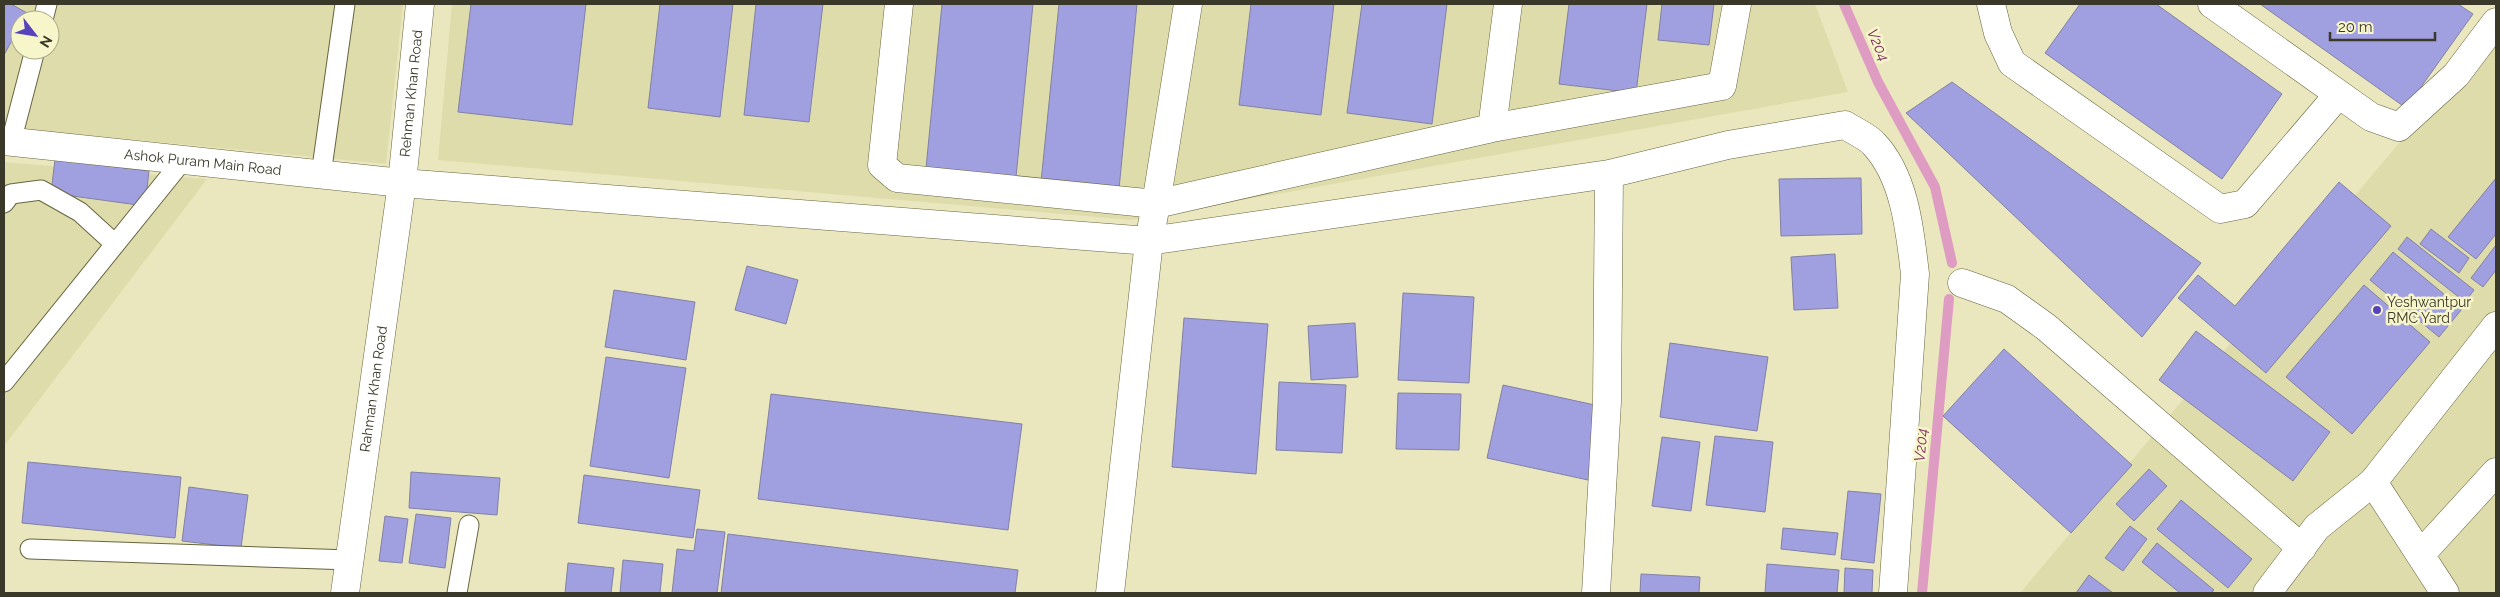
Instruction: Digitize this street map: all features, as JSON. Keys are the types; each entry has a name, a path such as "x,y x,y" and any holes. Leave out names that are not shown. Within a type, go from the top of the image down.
{"street":[{"name":"Rehman Khan Road","path":"402,184 420,4"},
{"path":"899,4 882,165 897,178 1156,204 1492,128 1722,86 1737,4"},
{"path":"1110,593 1149,241 1188,4"},
{"path":"1492,128 1508,4"},
{"path":"1991,4 1998,33 2012,63 2220,209 2245,204 2338,95"},
{"path":"2212,4 2338,95 2371,116 2399,127 2456,75 2496,22"},
{"name":"Ashok Puram Main Road","path":"7,141 402,184 1149,241 1609,174 1728,145 1845,125 1873,143 1893,171 1909,227 1915,274 1893,593"},
{"path":"1596,593 1607,402 1609,174"},
{"name":"Rahman Khan Road","path":"345,593 402,184"},
{"path":"1962,283 2008,299 2046,328 2302,548"},
{"path":"2267,593 2317,527 2373,482 2496,326"},
{"path":"2421,554 2496,472"},
{"path":"2373,482 2445,593"}],"lane":[{"path":"321,175 345,4"},
{"path":"7,141 32,60"},
{"path":"4,382 183,160"},
{"path":"4,203 11,194 41,190 80,212 115,244"},
{"path":"457,593 469,525"},
{"path":"30,548 350,560"}],"shaded area":[{"path":"4,4 403,4 386,164 4,127"},
{"path":"452,4 1815,4 1848,92 1131,220 438,160"},
{"name":"Yeshwantpur RMC Yard","path":"2496,28 2496,593 2020,593"},
{"path":"4,162 207,179 4,446"}],"building":[{"path":"4,4 11,4 22,10 10,10 10,44 4,55"},
{"path":"471,4 586,4 572,125 458,112"},
{"path":"660,4 733,4 720,117 648,108"},
{"path":"756,4 823,4 809,122 744,115"},
{"path":"942,4 1033,4 1016,177 926,168"},
{"path":"1059,4 1137,4 1119,189 1041,182"},
{"path":"1251,4 1334,4 1321,115 1239,105"},
{"path":"1362,4 1447,4 1432,124 1347,113"},
{"path":"1569,4 1647,4 1636,93 1559,84"},
{"path":"1662,4 1714,4 1709,45 1658,40"},
{"path":"2080,4 2156,4 2282,94 2222,179 2045,53"},
{"path":"2260,4 2458,4 2473,14 2406,108"},
{"path":"1952,82 2201,263 2142,337 1906,113"},
{"path":"55,159 149,171 145,206 51,193"},
{"path":"1861,178 1862,234 1781,236 1779,179"},
{"path":"2496,178 2496,234 2476,259 2448,237"},
{"path":"2339,182 2391,226 2266,373 2178,298 2198,275 2235,306"},
{"path":"2431,229 2469,258 2459,273 2420,244"},
{"path":"2407,237 2474,290 2465,302 2398,249"},
{"path":"2496,245 2496,270 2483,287 2471,278"},
{"path":"2393,252 2462,309 2439,337 2370,280"},
{"path":"1835,254 1838,308 1794,310 1791,257"},
{"path":"747,266 798,280 786,324 735,310"},
{"path":"2364,285 2430,342 2352,434 2286,377"},
{"path":"614,290 695,302 686,360 605,347"},
{"path":"1403,293 1474,297 1469,383 1398,380"},
{"path":"1184,318 1268,324 1256,474 1172,467"},
{"path":"1355,323 1358,377 1311,380 1308,326"},
{"path":"2196,331 2330,432 2293,481 2159,380"},
{"path":"1670,343 1768,357 1757,431 1660,417"},
{"path":"2004,349 2132,465 2071,533 1943,416"},
{"path":"606,357 686,368 669,478 590,466"},
{"path":"1279,382 1346,385 1342,453 1276,450"},
{"path":"1503,385 1604,407 1588,480 1487,458"},
{"path":"1398,393 1461,394 1459,450 1396,449"},
{"path":"771,394 1022,424 1008,530 758,499"},
{"path":"1715,436 1773,442 1765,512 1706,505"},
{"path":"1662,437 1700,442 1691,511 1652,506"},
{"path":"28,462 181,477 175,538 22,523"},
{"path":"2149,469 2167,486 2134,521 2116,504"},
{"path":"411,472 500,478 497,515 409,508"},
{"path":"584,475 700,490 693,538 578,523"},
{"path":"189,487 248,495 241,548 182,541"},
{"path":"1848,491 1881,494 1874,563 1841,559"},
{"path":"2181,500 2252,559 2228,588 2157,529"},
{"path":"416,514 451,518 445,568 409,563"},
{"path":"385,516 408,519 402,563 379,561"},
{"path":"2130,526 2147,539 2123,571 2105,558"},
{"path":"1783,528 1838,533 1835,555 1781,549"},
{"path":"697,529 725,532 717,593 672,593 677,549 694,551"},
{"path":"728,534 1018,570 1015,593 721,593"},
{"path":"2157,543 2214,590 2211,593 2180,593 2142,562"},
{"path":"623,560 663,564 660,593 620,593"},
{"path":"568,563 614,568 611,593 565,593"},
{"path":"1767,564 1839,570 1837,593 1765,593"},
{"path":"1845,568 1873,570 1872,593 1844,593"},
{"path":"1641,574 1700,577 1699,593 1640,593"},
{"path":"2089,575 2113,593 2076,593"}],"waterway":[{"name":"V204","path":"1844,4 1878,82 1935,187 1952,263"},
{"name":"V204","path":"1922,593 1949,299"}],"place":[{"name":"Yeshwantpur RMC Yard","path":"2377,310"}]}
